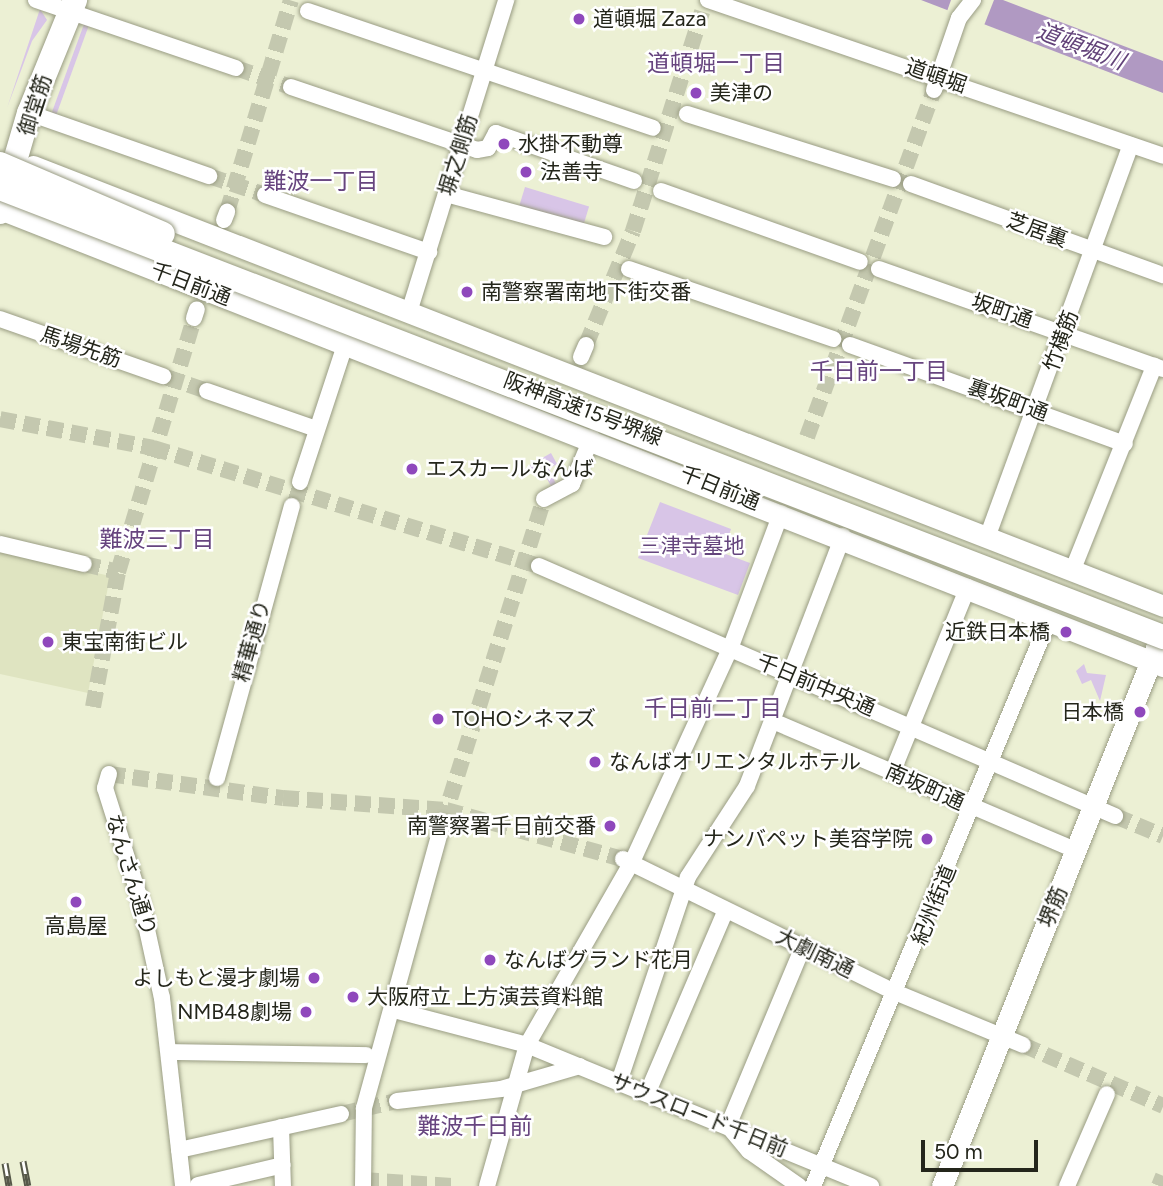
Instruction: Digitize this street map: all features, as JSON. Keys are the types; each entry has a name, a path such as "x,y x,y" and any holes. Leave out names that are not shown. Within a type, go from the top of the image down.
{"highway":[{"name":"御堂筋","path":"0,204 7,159 73,6"},
{"path":"7,159 306,302"},
{"name":"阪神高速15号堺線","path":"0,204 306,302 1163,637"}],"main road":[{"path":"7,159 410,309 1163,606"},
{"name":"千日前通","path":"0,204 843,536 1157,663"},
{"name":"堺筋","path":"942,1186 1093,805 1157,663 1163,629"}],"street":[{"path":"36,0 73,6 113,27 236,68"},
{"name":"塀之側筋","path":"410,309 506,0"},
{"path":"937,83 948,49 973,0"},
{"name":"道頓堀","path":"706,4 733,4 937,83 1163,156"},
{"path":"308,11 653,128"},
{"path":"290,87 461,145 485,149 496,133 634,181"},
{"path":"29,113 209,176"},
{"path":"687,114 893,178"},
{"name":"竹横筋","path":"988,535 1037,410 1131,145"},
{"name":"芝居裏","path":"911,184 1163,275"},
{"path":"661,191 860,262"},
{"path":"446,194 604,237"},
{"path":"265,195 429,252"},
{"path":"629,269 833,339"},
{"name":"坂町通","path":"879,269 1065,332 1158,367"},
{"name":"馬場先筋","path":"0,319 163,376"},
{"path":"300,482 346,342"},
{"name":"裏坂町通","path":"850,345 1037,410 1125,444"},
{"path":"1073,569 1158,367"},
{"path":"207,391 316,429"},
{"path":"544,499 572,484 592,437"},
{"name":"精華通り","path":"217,778 292,506"},
{"path":"487,1186 527,1045 628,861 730,649 781,513"},
{"path":"619,1082 685,888 747,786 775,722 843,536"},
{"path":"0,544 84,564"},
{"name":"千日前中央通","path":"539,566 1115,816"},
{"path":"892,773 968,587"},
{"name":"紀州街道","path":"813,1186 974,809 1049,620"},
{"name":"南坂町通","path":"775,722 1075,850"},
{"name":"なんさん通り","path":"109,774 105,788 141,902 169,1035 183,1186"},
{"path":"363,1186 364,1108 442,824"},
{"name":"大劇南通","path":"628,861 897,993 1023,1045"},
{"path":"647,1094 726,910"},
{"path":"799,1186 749,1151 728,1126 803,947"},
{"name":"サウスロード千日前","path":"390,1013 527,1045 872,1186"},
{"path":"171,1052 366,1055"},
{"path":"397,1101 515,1083 580,1066"},
{"path":"1067,1186 1107,1094"},
{"path":"179,1150 341,1114"},
{"path":"281,1127 283,1186"},
{"path":"198,1185 283,1165"}],"shaded area":[{"name":"東宝南街ビル","path":"0,551 110,576 88,693 0,674"}],"green space":[{"path":"40,9 47,20 32,41 7,108"},
{"path":"84,23 89,25 57,114 52,113"},
{"path":"525,187 589,207 583,226 519,206"},
{"path":"551,453 557,464 549,469 557,486 552,488 540,466 531,471 528,466"},
{"name":"三津寺墓地","path":"660,502 731,529 723,553 750,563 738,595 638,558"},
{"path":"1084,664 1087,673 1106,675 1100,701 1091,680 1082,684 1076,671"}],"water":[{"name":"道頓堀川","path":"921,0 1003,0 1163,61 1163,93"}],"pier":[{"path":"951,0 994,0 983,28 946,14"}],"tunnel":[{"path":"227,212 291,0"},
{"path":"586,345 633,231 702,12"},
{"path":"236,68 291,87"},
{"path":"807,437 934,90"},
{"path":"209,176 265,195"},
{"path":"93,707 118,572 194,318"},
{"path":"166,377 207,391"},
{"path":"0,419 153,448 539,566"},
{"path":"443,821 544,499"},
{"path":"84,564 118,572"},
{"path":"109,774 283,798 446,810 623,859"},
{"path":"1115,816 1163,836"},
{"path":"1023,1045 1163,1106"},
{"path":"341,1114 397,1101"},
{"path":"1159,1186 1163,1176"},
{"path":"363,1180 452,1186"}],"railway":[{"path":"23,1161 28,1186"},
{"path":"5,1163 9,1186"}],"place":[{"name":"道頓堀 Zaza","path":"579,19"},
{"name":"美津の","path":"696,93"},
{"name":"水掛不動尊","path":"504,144"},
{"name":"法善寺","path":"526,172"},
{"name":"南警察署南地下街交番","path":"467,292"},
{"name":"エスカールなんば","path":"412,469"},
{"name":"近鉄日本橋","path":"1066,632"},
{"name":"東宝南街ビル","path":"48,642"},
{"name":"日本橋","path":"1140,712"},
{"name":"TOHOシネマズ","path":"438,719"},
{"name":"なんばオリエンタルホテル","path":"595,762"},
{"name":"南警察署千日前交番","path":"610,826"},
{"name":"ナンバペット美容学院","path":"927,839"},
{"name":"高島屋","path":"76,902"},
{"name":"なんばグランド花月","path":"490,960"},
{"name":"よしもと漫才劇場","path":"314,978"},
{"name":"大阪府立 上方演芸資料館","path":"353,997"},
{"name":"NMB48劇場","path":"306,1012"}],"district":[{"name":"道頓堀一丁目","path":"716,63"},
{"name":"難波一丁目","path":"321,181"},
{"name":"千日前一丁目","path":"879,371"},
{"name":"難波三丁目","path":"157,539"},
{"name":"千日前二丁目","path":"713,708"},
{"name":"難波千日前","path":"475,1126"}]}
